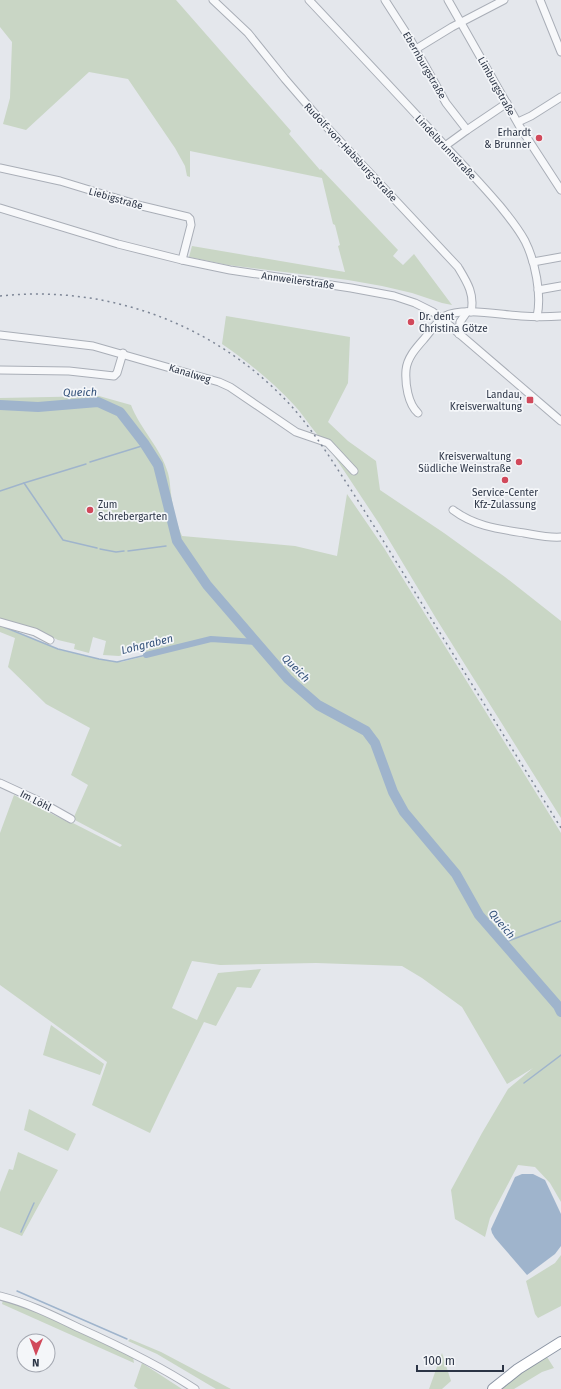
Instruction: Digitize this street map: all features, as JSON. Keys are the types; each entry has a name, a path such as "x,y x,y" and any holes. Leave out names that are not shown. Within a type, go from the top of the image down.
{"highway":[{"path":"493,1389 518,1370 561,1342"}],"street":[{"name":"Rudolf-von-Habsburg-Straße","path":"213,0 248,33 284,79 323,123 458,267 470,289 473,300 469,312"},
{"name":"Lindelbrunnstraße","path":"308,0 445,146 512,221 525,240 533,262 539,303 537,317"},
{"name":"Ebernburgstraße","path":"385,0 416,49 446,103 467,130"},
{"name":"Limburgstraße","path":"448,0 518,122 561,190"},
{"path":"540,0 561,52"},
{"path":"416,49 460,22 500,1"},
{"path":"518,122 531,116 561,97"},
{"path":"445,146 507,103"},
{"name":"Liebigstraße","path":"0,168 60,181 142,206 188,217 191,225 182,260"},
{"name":"Annweilerstraße","path":"0,208 118,244 182,260 242,272 381,293 416,303 433,312 442,319 561,421"},
{"path":"533,262 561,257"},
{"path":"538,290 561,286"},
{"path":"459,334 460,322 469,312"},
{"path":"418,413 413,408 408,397 406,375 407,365 418,346 442,319 453,313 469,312 537,317 561,316"},
{"name":"Kanalweg","path":"0,335 93,346 123,353 225,384 296,432 328,443 354,471"},
{"path":"0,370 69,371 114,376 117,373 123,353"},
{"path":"453,510 472,522 490,528 549,538 561,537"},
{"path":"0,622 35,632 50,640"},
{"name":"Im Löhl","path":"0,783 40,801 71,819"},
{"path":"0,1296 25,1304 91,1333 154,1364 195,1389"}],"green space":[{"path":"0,0 176,0 291,131 289,134 320,170 321,169 398,250 393,256 403,265 414,254 452,305 382,286 348,280 228,265 189,257 192,246 345,272 338,246 340,245 335,225 333,224 322,178 190,151 190,177 187,176 185,166 175,148 128,79 89,72 26,130 3,124 10,98 12,42 0,27"},
{"path":"226,316 350,337 348,383 328,422 348,441 376,461 380,490 444,533 505,577 561,621 561,818 437,620 380,525 325,442 295,406 278,389 251,365 222,344"},
{"path":"99,396 131,405 135,414 161,455 169,476 175,516 182,536 295,546 337,556 347,494 384,548 561,833 561,1202 550,1183 535,1167 518,1165 490,1218 485,1237 455,1219 451,1190 508,1089 533,1068 507,1084 462,1007 422,978 402,966 316,963 220,965 192,961 172,1008 197,1020 218,973 261,969 251,988 237,987 216,1026 204,1022 150,1133 92,1105 107,1062 0,985 0,833 14,795 120,847 122,845 73,819 88,785 71,775 90,728 46,704 8,667 15,638 0,632 0,626 60,650 99,659 121,662 145,656 144,649 119,656 103,655 106,641 93,637 89,653 74,649 75,644 58,640 0,620 0,398"},
{"path":"51,1025 104,1064 100,1075 43,1055"},
{"path":"29,1109 76,1134 68,1151 24,1130"},
{"path":"18,1152 58,1170 22,1236 0,1227 0,1192 9,1169 13,1170"},
{"path":"561,1255 561,1306 538,1318 535,1314 526,1281 555,1263"},
{"path":"3,1300 28,1308 133,1357 134,1363 2,1304"},
{"path":"130,1339 161,1352 231,1389 216,1389 157,1354 128,1341"},
{"path":"442,1353 451,1381 442,1389 429,1389"},
{"path":"547,1357 554,1368 542,1372 514,1389 497,1389 541,1360 542,1361"},
{"path":"142,1363 182,1389 138,1389 134,1386"}],"water":[{"path":"522,1174 533,1174 545,1180 561,1214 561,1246 555,1254 527,1275 495,1238 491,1229 515,1177"}],"waterway":[{"name":"Queich","path":"0,405 38,407 98,402 120,412 144,443 158,465 177,541 207,585 288,679 318,705 366,731 375,743 393,792 404,812 456,874 479,915 558,1006 561,1012"},
{"path":"90,462 145,445"},
{"path":"24,483 86,464"},
{"path":"0,491 24,483 63,540 97,548"},
{"path":"128,551 166,546"},
{"path":"100,549 116,552 124,551"},
{"name":"Lohgraben","path":"4,627 58,649 99,659 117,662 146,655"},
{"name":"Lohgraben","path":"146,655 211,639 256,642"},
{"path":"503,943 561,921"},
{"path":"524,1083 561,1055"},
{"path":"21,1232 34,1203"},
{"path":"17,1291 127,1339"}],"railway":[{"path":"0,296 41,294 82,297 122,305 160,317 197,334 232,355 265,380 294,409 329,457 377,531 561,828"}],"place":[{"name":"Erhardt & Brunner","path":"539,138"},
{"name":"Dr. dent Christina Götze","path":"411,322"},
{"name":"Landau, Kreisverwaltung","path":"530,400"},
{"name":"Kreisverwaltung Südliche Weinstraße","path":"519,462"},
{"name":"Service-Center Kfz-Zulassung","path":"505,480"},
{"name":"Zum Schrebergarten","path":"90,510"}]}
